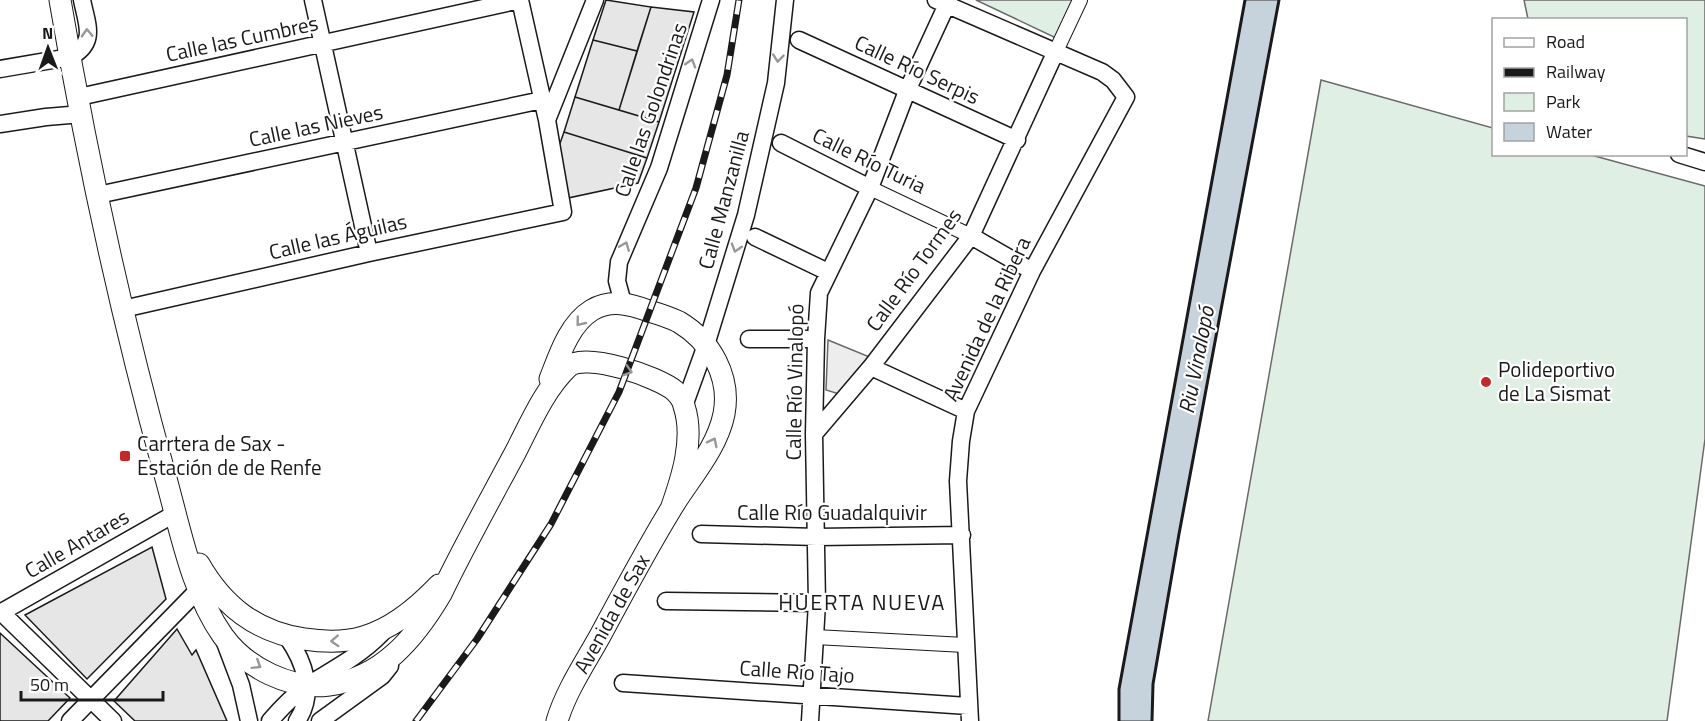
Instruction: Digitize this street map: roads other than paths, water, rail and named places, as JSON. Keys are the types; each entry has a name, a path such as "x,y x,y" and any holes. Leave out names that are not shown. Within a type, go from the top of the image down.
{"street":[{"path":"60,0 98,195 147,410 188,559 199,589 223,636 241,685 249,721"},
{"path":"0,69 70,57 79,52 87,44 89,34 82,0"},
{"path":"313,0 369,253"},
{"path":"520,0 547,120"},
{"name":"Calle las Cumbres","path":"0,124 46,117 80,105 323,44 520,0"},
{"path":"547,120 595,0"},
{"name":"Calle las Golondrinas","path":"622,303 617,281 619,262 659,168 711,0"},
{"name":"Calle Manzanilla","path":"684,406 706,345 746,215 776,83 785,0"},
{"path":"944,2 1056,51 1080,0"},
{"name":"Calle Río Vinalopó","path":"810,721 817,603 814,434 819,293 870,188 944,2"},
{"name":"Calle Río Serpis","path":"799,40 1017,140"},
{"name":"Avenida de la Ribera","path":"969,714 958,481 966,411 1032,272 1126,97 1113,80 1102,72 1056,51"},
{"name":"Calle Río Tormes","path":"814,434 871,367 971,236 1056,51"},
{"name":"Calle las Nieves","path":"98,195 542,100"},
{"name":"Calle las Águilas","path":"123,309 563,212 547,120"},
{"name":"Calle Río Turia","path":"781,143 971,236 1032,272"},
{"path":"1686,156 1705,162"},
{"path":"754,237 828,272"},
{"path":"320,721 382,676 426,620 538,410 566,342 584,316 594,309 610,304 632,304 680,323 706,345 716,359 725,393 724,414 717,435 671,509"},
{"path":"749,339 816,339"},
{"path":"538,410 569,366 575,362 601,363 655,380 674,390 681,397 684,406 687,431 685,464 671,509"},
{"path":"871,367 966,411"},
{"name":"Avenida de Sax","path":"557,721 571,688 671,509"},
{"path":"177,520 212,584 232,605 258,626 287,637 331,642 365,636 391,624"},
{"name":"Calle Antares","path":"1,613 177,520"},
{"name":"Calle Río Guadalquivir","path":"701,534 817,537 962,536"},
{"path":"270,721 286,703 307,686 336,670 424,600 453,569"},
{"path":"70,721 199,589"},
{"path":"666,601 817,603"},
{"path":"1,613 113,721"},
{"path":"223,636 244,657 264,670 278,678 307,686 356,679 398,653"},
{"path":"815,636 965,645"},
{"path":"287,637 300,657 307,686 303,713 297,721"},
{"name":"Calle Río Tajo","path":"623,683 811,696 969,714"}],"water":[{"name":"Riu Vinalopó","path":"1245,0 1279,0 1179,534 1153,684 1152,721 1119,721 1119,689"}],"railway":[{"path":"416,721 477,639 551,524 619,392 696,188 727,75 739,0"}],"place":[{"name":"Polideportivo de La Sismat","path":"1486,382"},
{"name":"Carrtera de Sax - Estación de de Renfe","path":"125,456"}],"district":[{"name":"HUERTA NUEVA","path":"862,602"}]}
